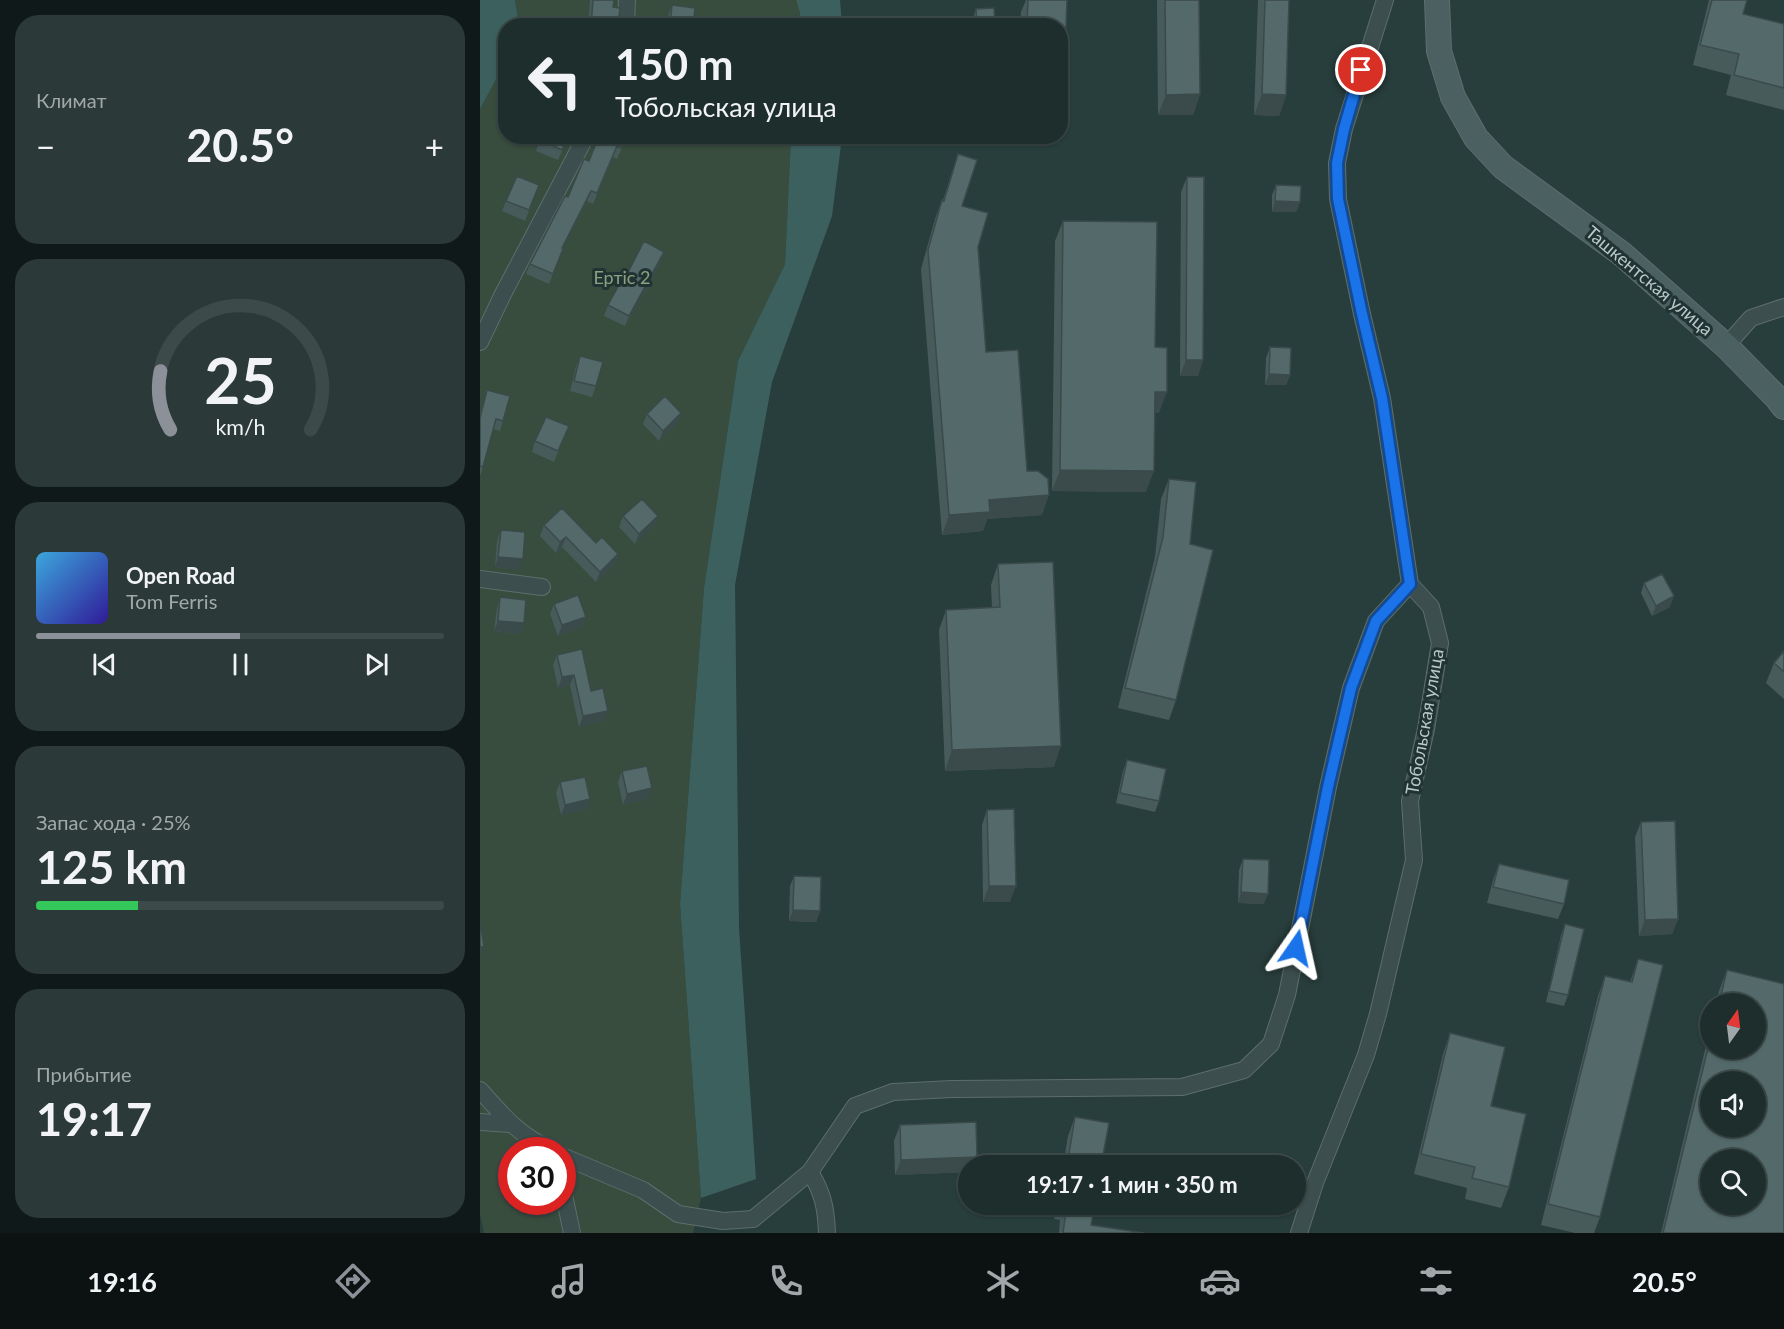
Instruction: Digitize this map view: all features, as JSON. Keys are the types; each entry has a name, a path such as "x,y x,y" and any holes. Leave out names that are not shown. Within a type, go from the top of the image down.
{"main road":[{"name":"Ташкентская улица","path":"1437,0 1439,51 1453,97 1476,138 1503,167 1622,254 1726,346 1778,398 1784,407"}],"street":[{"path":"626,18 627,0"},
{"path":"576,1162 643,1190 678,1214 723,1221 753,1219 810,1172 855,1106 893,1092 951,1089 1182,1087 1244,1070 1271,1044 1287,994 1328,787 1351,688 1376,621 1410,584 1382,398 1338,199 1337,163 1344,129 1385,0"},
{"path":"480,342 582,144"},
{"path":"1726,346 1751,318 1784,307"},
{"path":"480,579 542,587"},
{"name":"Тобольская улица","path":"1299,1233 1315,1183 1366,1055 1378,1014 1414,860 1410,801 1426,729 1440,643 1431,607 1410,584"},
{"path":"480,1090 510,1124 525,1137"},
{"path":"480,1122 510,1124"},
{"path":"810,1172 820,1188 826,1210 827,1233"},
{"path":"568,1215 572,1233"}],"green space":[{"path":"515,0 796,0 800,13 800,18 518,18"},
{"name":"Ертіс 2","path":"498,76 498,144 791,144 785,264 738,361 704,588 680,904 701,1198 693,1233 484,1233 480,1214 480,109"}],"water":[{"path":"480,0 515,0 518,18 498,18 498,76 480,109"},
{"path":"796,0 840,0 841,18 800,18"},
{"path":"791,144 841,144 832,216 772,382 735,585 739,928 756,1179 701,1198 680,904 704,588 738,361 785,264"}],"building":[{"path":"593,0 614,0 613,7 620,8 619,18 592,18"},
{"path":"1028,0 1067,0 1066,18 1027,18"},
{"path":"1165,0 1199,0 1200,94 1166,95"},
{"path":"1265,0 1289,0 1286,95 1262,94"},
{"path":"1712,0 1747,0 1743,14 1784,24 1784,88 1734,75 1739,54 1700,45"},
{"path":"672,5 695,8 694,18 671,18"},
{"path":"994,8 995,18 977,18 976,9"},
{"path":"549,144 565,144 562,150"},
{"path":"596,144 623,144 621,148 617,146 597,193 591,191 562,248 553,274 530,264 565,196 568,197 584,159 589,161"},
{"path":"958,154 977,160 962,206 988,213 978,247 986,352 1018,350 1027,471 1038,471 1048,479 1049,495 989,500 990,512 949,515 928,250"},
{"path":"517,176 539,185 529,210 506,201"},
{"path":"1187,177 1204,177 1203,360 1186,360"},
{"path":"1276,185 1301,186 1300,202 1275,201"},
{"path":"1063,221 1157,222 1155,347 1167,348 1167,392 1155,392 1154,471 1060,470"},
{"path":"644,241 664,252 629,316 608,305 620,283 622,284"},
{"path":"1270,347 1291,348 1290,375 1269,374"},
{"path":"580,356 603,362 596,386 574,381"},
{"path":"487,390 510,396 503,421 496,419 483,467 480,466 480,418"},
{"path":"665,396 681,413 663,431 647,414"},
{"path":"546,417 569,426 558,451 535,441"},
{"path":"1169,479 1196,482 1190,544 1213,550 1176,700 1125,688 1163,537"},
{"path":"642,499 658,516 639,534 623,516"},
{"path":"562,508 596,543 602,537 618,554 600,572 566,537 560,542 544,525"},
{"path":"501,530 525,532 523,559 498,557"},
{"path":"1053,562 1061,746 952,750 946,610 1000,607 998,564"},
{"path":"1662,574 1674,596 1656,606 1644,583"},
{"path":"578,595 586,617 562,625 554,604"},
{"path":"500,597 526,600 524,623 498,621"},
{"path":"582,649 591,691 603,688 608,711 583,716 574,675 562,677 557,655"},
{"path":"1784,651 1784,672 1774,663"},
{"path":"1127,760 1166,769 1159,801 1120,793"},
{"path":"647,766 652,788 627,794 622,771"},
{"path":"585,777 590,799 565,805 560,782"},
{"path":"1014,809 1016,886 989,886 987,810"},
{"path":"1675,821 1678,919 1645,920 1641,822"},
{"path":"1243,859 1269,860 1268,894 1241,892"},
{"path":"1499,864 1569,880 1564,904 1493,887"},
{"path":"794,876 821,877 820,911 793,910"},
{"path":"480,920 484,947 480,947"},
{"path":"1565,924 1584,929 1568,995 1549,991"},
{"path":"1638,959 1663,965 1600,1217 1548,1204 1605,976 1632,982"},
{"path":"1727,970 1784,984 1784,1233 1663,1233 1700,1081 1700,1137 1766,1137 1766,1071 1702,1071 1705,1059 1766,1059 1766,993 1722,993"},
{"path":"1450,1033 1505,1047 1491,1106 1526,1114 1509,1187 1472,1178 1475,1167 1421,1154"},
{"path":"1075,1117 1109,1123 1103,1155 1069,1155"},
{"path":"976,1122 977,1155 901,1160 900,1125"},
{"path":"1065,1215 1093,1215 1091,1225 1144,1233 1063,1233"}],"route":[{"path":"1296,948 1328,787 1351,688 1376,621 1410,584 1382,398 1338,199 1337,163 1361,70"}]}
